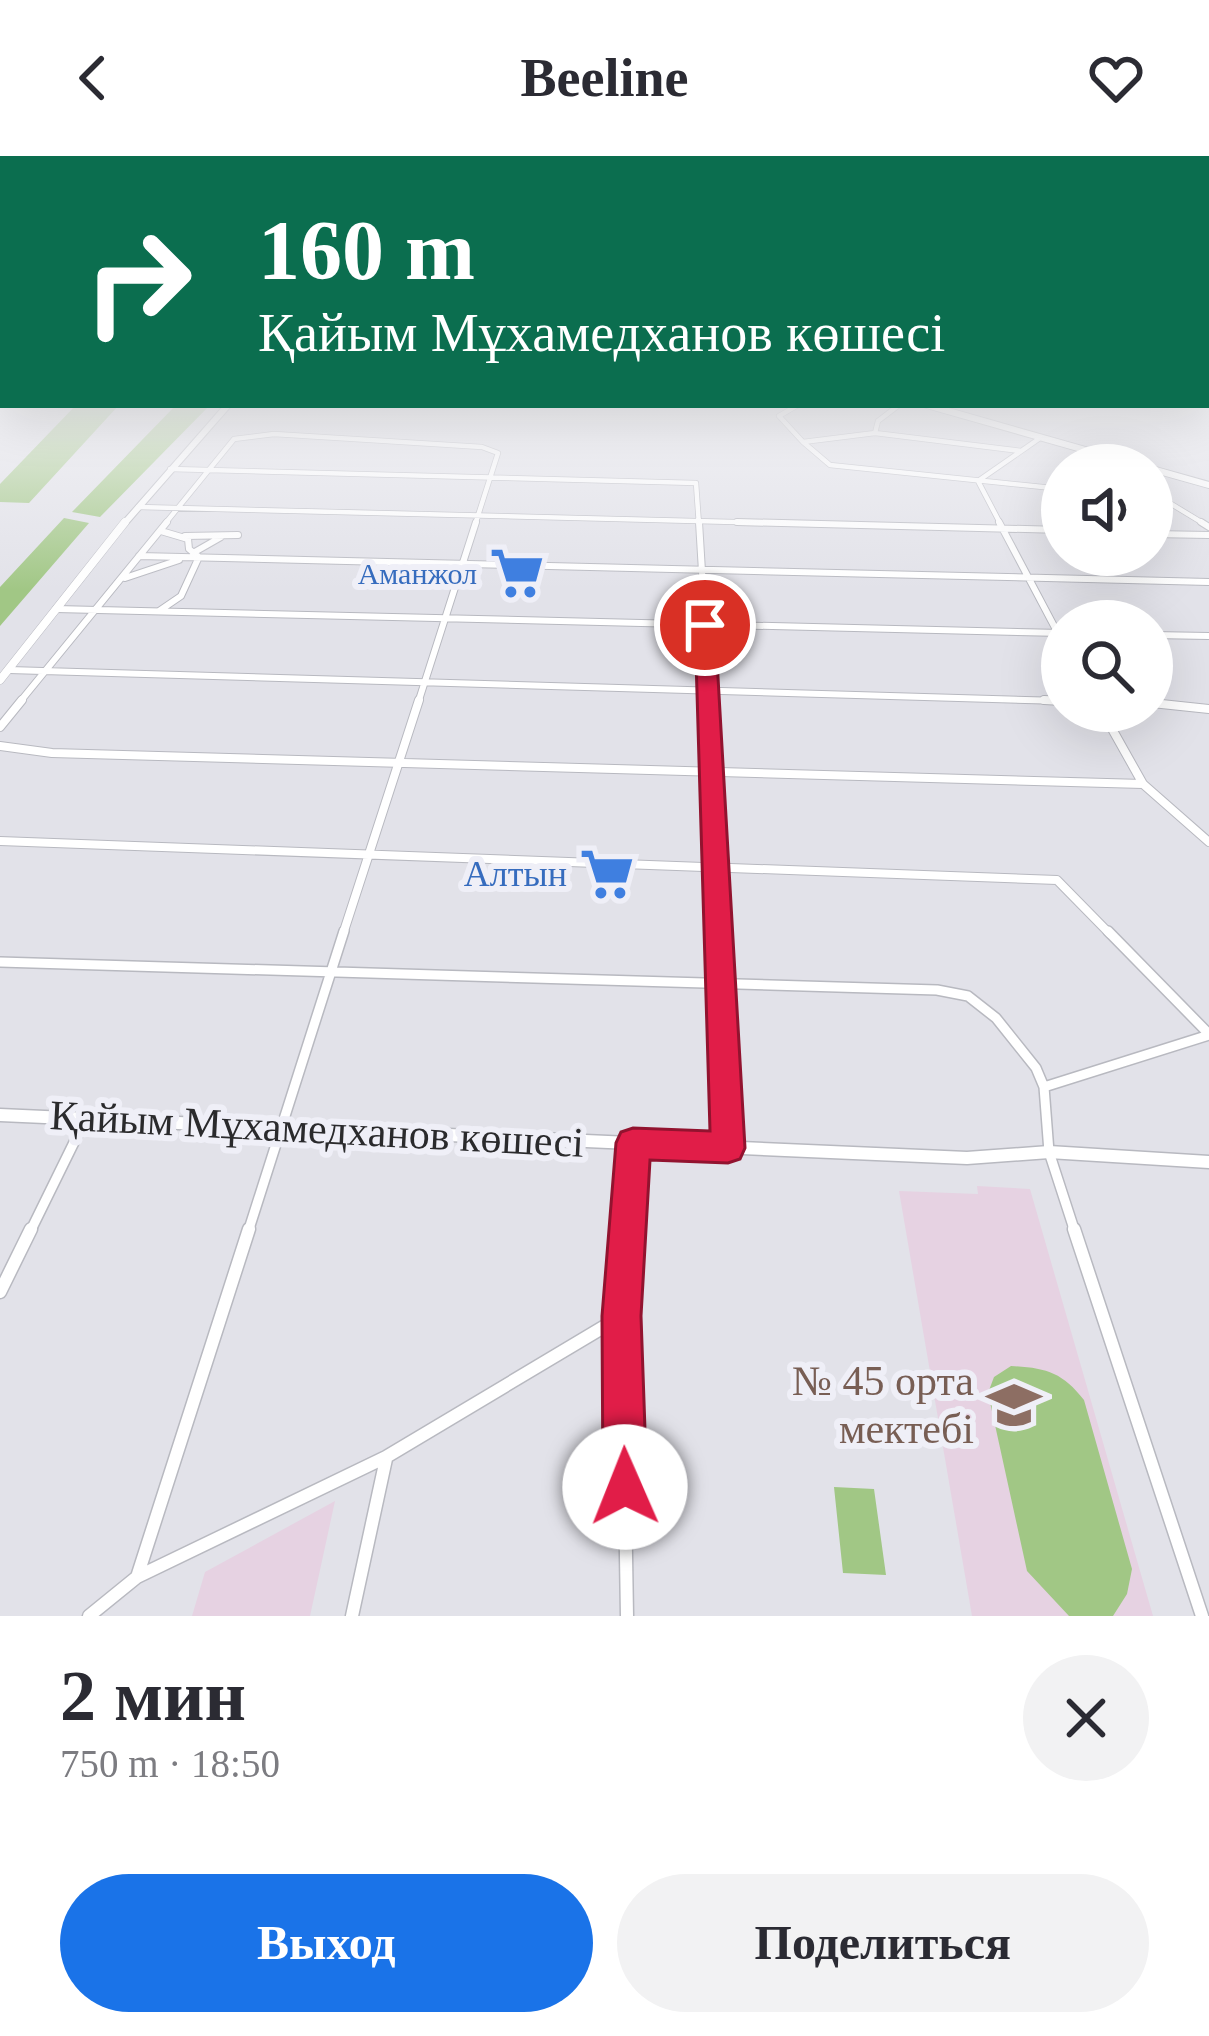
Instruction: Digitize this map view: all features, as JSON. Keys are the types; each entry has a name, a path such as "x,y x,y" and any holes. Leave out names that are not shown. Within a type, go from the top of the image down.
{"main road":[{"path":"0,680 185,453"},
{"path":"1173,475 1209,484"},
{"name":"Қайым Мұхамедханов көшесі","path":"0,1115 967,1158 1049,1152 1209,1162"}],"street":[{"path":"0,727 221,453"},
{"path":"137,1577 334,970 458,565 498,453"},
{"path":"817,453 830,464 1041,487"},
{"path":"978,481 1020,453"},
{"path":"170,470 696,484 710,691 728,1148"},
{"path":"978,481 1041,602"},
{"path":"1173,506 1209,531"},
{"path":"138,507 1041,529"},
{"path":"161,531 183,536 238,535"},
{"path":"1173,533 1209,531"},
{"path":"183,536 196,556"},
{"path":"122,579 196,556 224,536"},
{"path":"139,556 1209,582"},
{"path":"159,610 188,586 196,556"},
{"path":"55,609 1041,634"},
{"path":"1173,635 1209,636"},
{"path":"9,670 1041,700"},
{"path":"1173,706 1209,709"},
{"path":"1114,732 1143,784 1209,842"},
{"path":"0,746 52,754 1143,784"},
{"path":"0,841 1057,880 1209,1034 1044,1087"},
{"path":"0,962 937,990 968,996 996,1018 1036,1068 1044,1087 1049,1152 1202,1616"},
{"path":"0,1292 85,1119"},
{"path":"627,1616 622,1316 633,1143"},
{"path":"89,1616 137,1577 386,1457 622,1316"},
{"path":"352,1616 386,1457"}],"shaded area":[{"name":"№ 45 орта мектебі","path":"977,1186 1030,1189 1153,1616 972,1616 899,1191 978,1194"},
{"path":"335,1501 310,1616 192,1616 205,1572"}],"green space":[{"path":"30,453 75,453 29,503 0,502 0,484"},
{"path":"129,453 163,453 100,517 72,512"},
{"path":"64,518 89,523 0,626 0,587"},
{"path":"1011,1366 1052,1373 1084,1400 1132,1569 1127,1594 1113,1616 1069,1616 1027,1571 988,1393 994,1377"},
{"path":"834,1487 874,1489 886,1575 843,1573"}],"place":[{"name":"Аманжол","path":"517,573"},
{"name":"Алтын","path":"607,874"},
{"name":"№ 45 орта мектебі","path":"1014,1405"}],"route":[{"path":"625,1487 622,1316 633,1143 728,1148 705,625"}]}
